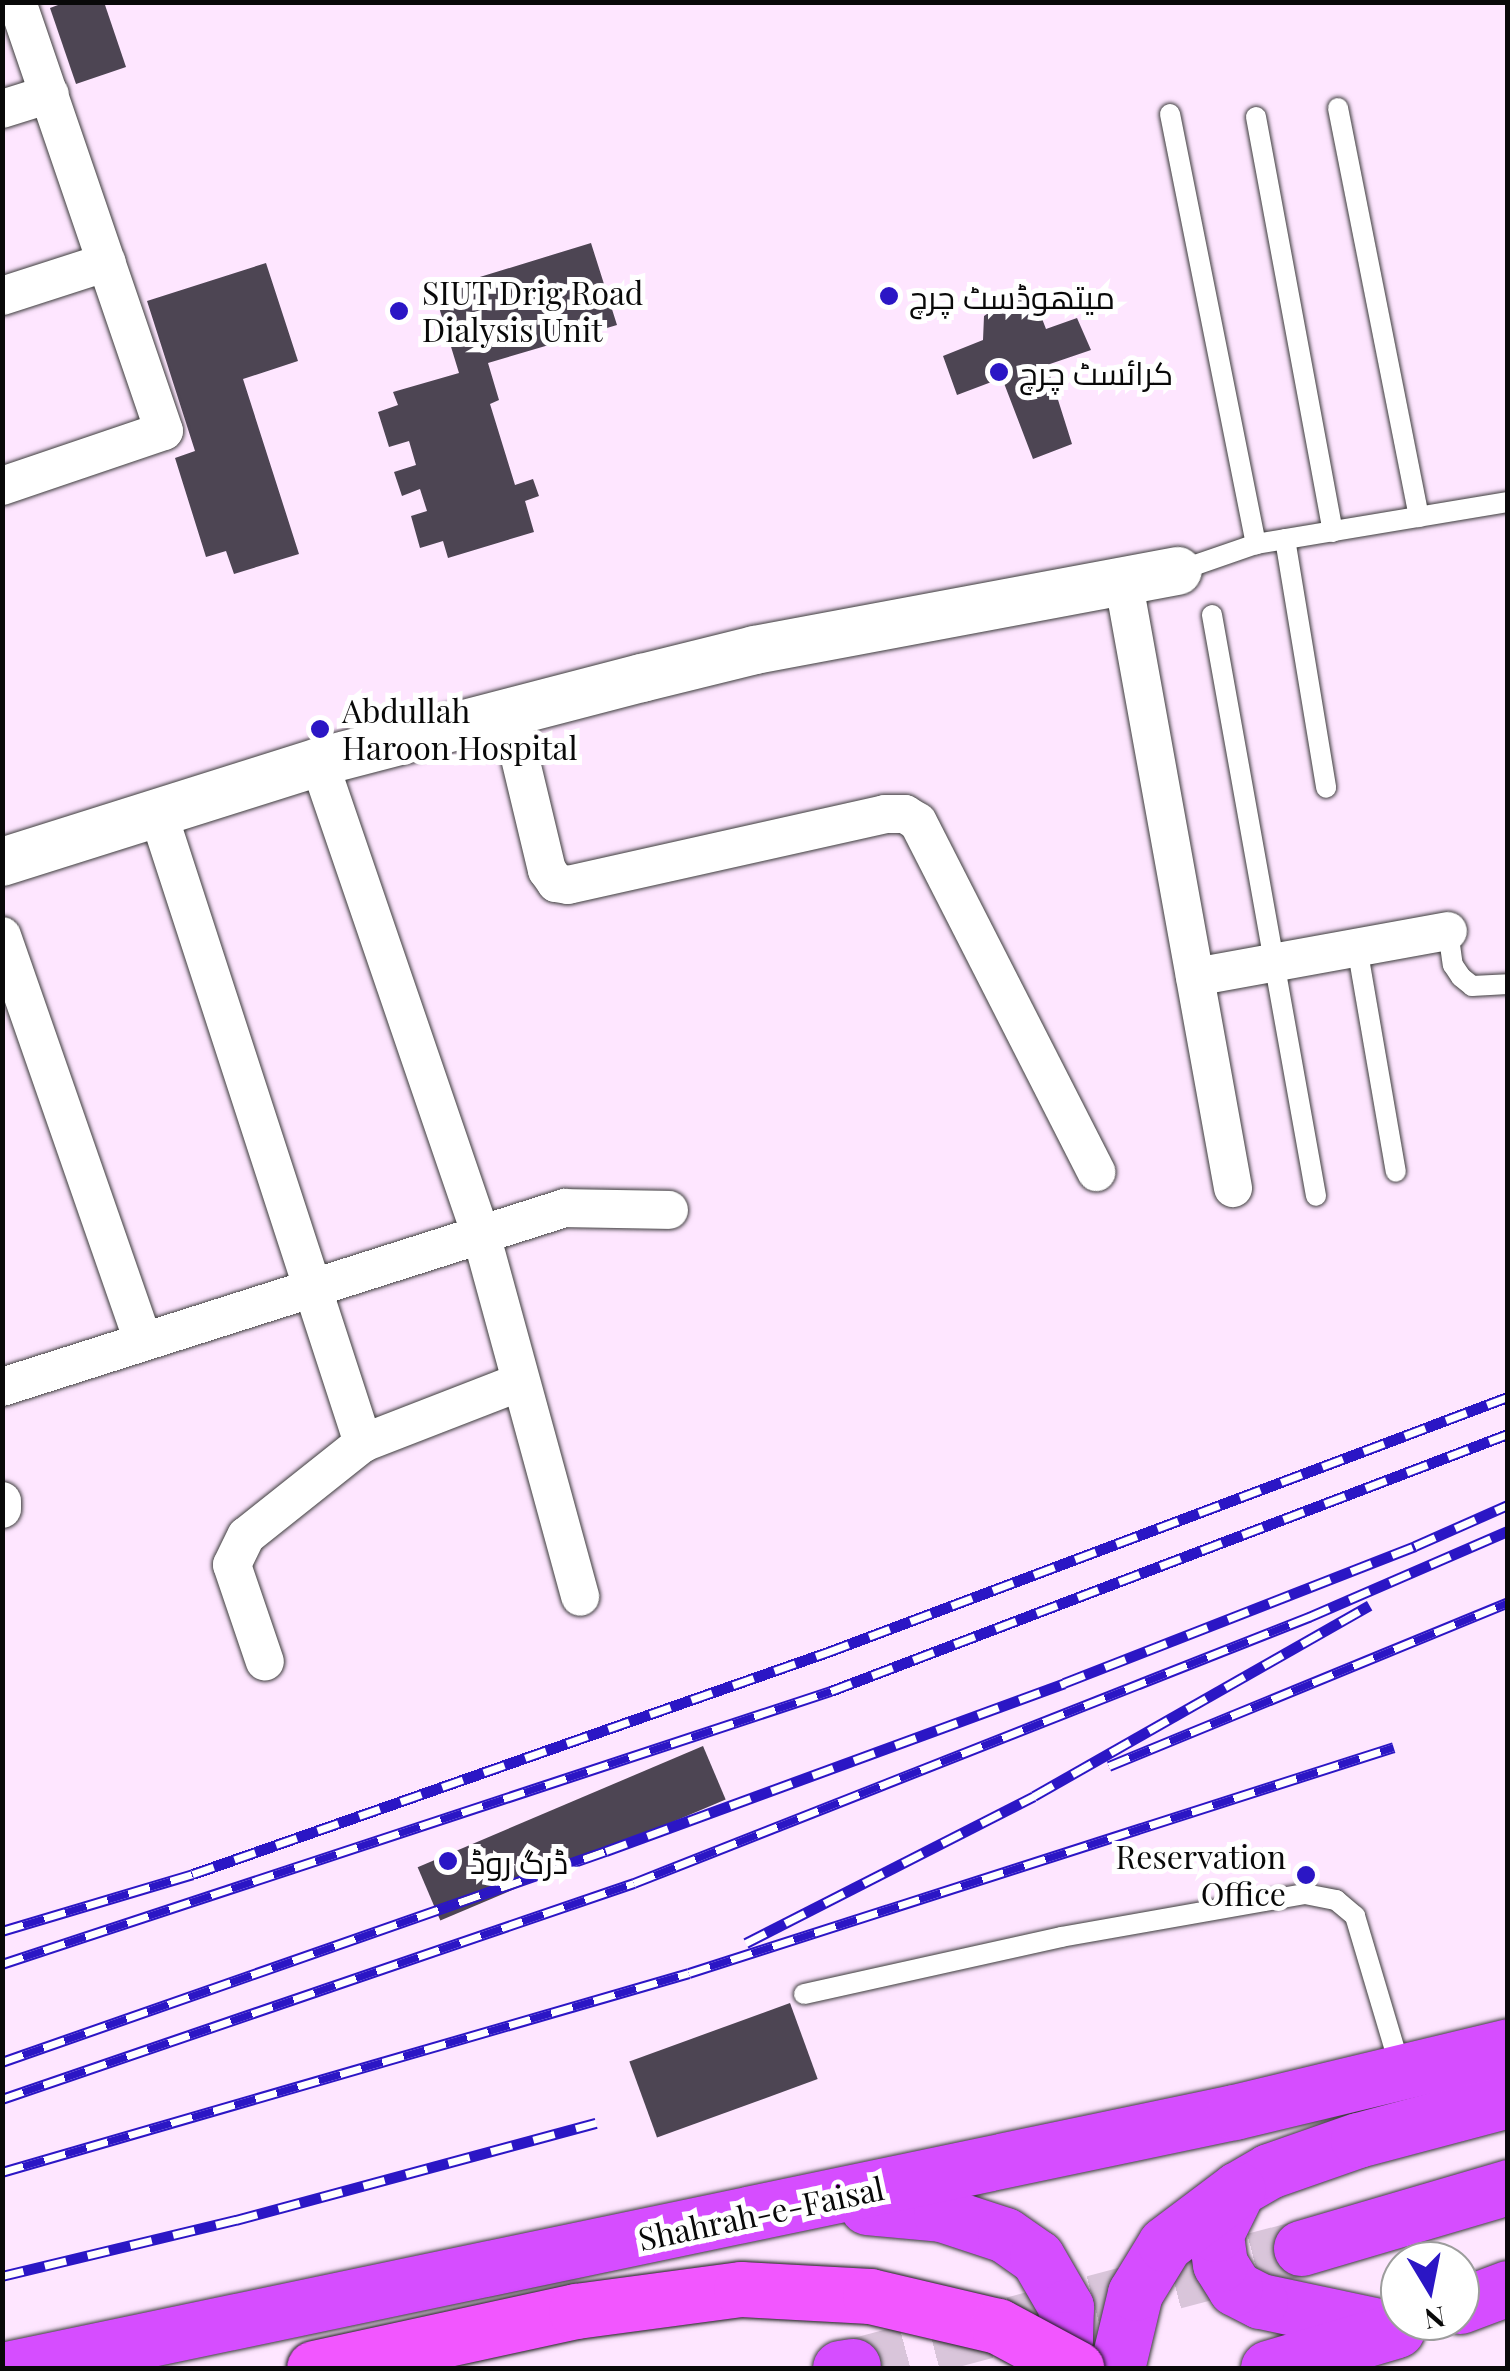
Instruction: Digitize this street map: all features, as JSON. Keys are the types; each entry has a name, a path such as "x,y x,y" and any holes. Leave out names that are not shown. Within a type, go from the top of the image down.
{"highway":[{"name":"Shahrah-e-Faisal","path":"12,2368 814,2202 1508,2046"},
{"path":"1117,2368 1135,2293 1165,2244 1238,2189 1269,2171 1358,2140 1508,2100"},
{"path":"1301,2248 1508,2186"},
{"path":"1238,2189 1216,2234 1220,2264 1234,2288 1260,2301 1380,2320"},
{"path":"814,2202 941,2214 1005,2235 1036,2257 1066,2306 1065,2338 1048,2368"},
{"path":"1480,2298 1508,2288"},
{"path":"1268,2368 1380,2334"}],"main road":[{"path":"314,2368 576,2311 741,2289 870,2296 962,2317 998,2326 1076,2368"}],"street":[{"path":"2,486 164,430 17,2"},
{"path":"2,109 50,94"},
{"path":"2,296 107,262"},
{"path":"2,862 319,762 755,650 1178,570"},
{"path":"1123,580 1233,1188"},
{"path":"509,712 547,870 556,883 568,886 885,814 905,814 918,822 1096,1172"},
{"path":"319,762 480,1234 580,1597"},
{"path":"158,813 363,1443"},
{"path":"1194,976 1448,931"},
{"path":"2,936 144,1341"},
{"path":"2,1388 310,1286 565,1208 670,1210"},
{"path":"264,1662 232,1565 246,1536 363,1443 520,1382"},
{"path":"2,1501 2,1509"}],"lane":[{"path":"1338,108 1419,517"},
{"path":"1170,114 1256,544"},
{"path":"1256,117 1333,532"},
{"path":"1178,570 1256,544 1508,502"},
{"path":"1285,539 1326,788"},
{"path":"1212,615 1316,1196"},
{"path":"1448,931 1454,965 1461,977 1472,986 1508,984"},
{"path":"1357,947 1396,1172"},
{"path":"804,1994 1061,1937 1306,1894 1336,1900 1356,1916 1402,2072"}],"building":[{"path":"66,2 104,2 126,67 76,84 50,8"},
{"path":"591,243 617,325 488,363 499,400 490,404 515,485 533,479 539,496 525,501 534,532 448,558 443,541 420,548 411,516 427,511 420,489 402,496 394,472 416,465 409,441 389,447 378,412 398,405 393,392 459,373 434,291"},
{"path":"266,263 298,361 243,379 299,554 234,574 226,551 206,557 175,458 195,451 147,301"},
{"name":"کرائسٹ چرچ","path":"1018,293 1036,303 1046,329 1077,318 1091,350 1047,365 1072,444 1033,459 1002,378 957,395 943,356 983,340 984,316"},
{"path":"703,1746 726,1799 440,1921 418,1867"},
{"path":"790,2003 818,2079 657,2138 629,2061"}],"tunnel":[{"path":"853,2366 1301,2248"}],"railway":[{"path":"2,1931 193,1874 828,1652 1508,1397"},
{"path":"2,1964 831,1691 1508,1434"},
{"path":"2,2062 606,1851 1064,1683 1415,1546 1508,1505"},
{"path":"2,2099 634,1883 1309,1617 1508,1531"},
{"path":"1109,1766 1508,1602"},
{"path":"746,1943 1034,1796 1370,1605"},
{"path":"2,2172 689,1973 1394,1747"},
{"path":"2,2276 236,2220 596,2123"}],"place":[{"name":"میتھوڈسٹ چرچ","path":"889,296"},
{"name":"SIUT Drig Road Dialysis Unit","path":"399,311"},
{"name":"کرائسٹ چرچ","path":"999,372"},
{"name":"Abdullah Haroon Hospital","path":"320,729"},
{"name":"ڈرگ روڈ","path":"448,1861"},
{"name":"Reservation Office","path":"1306,1875"}]}
